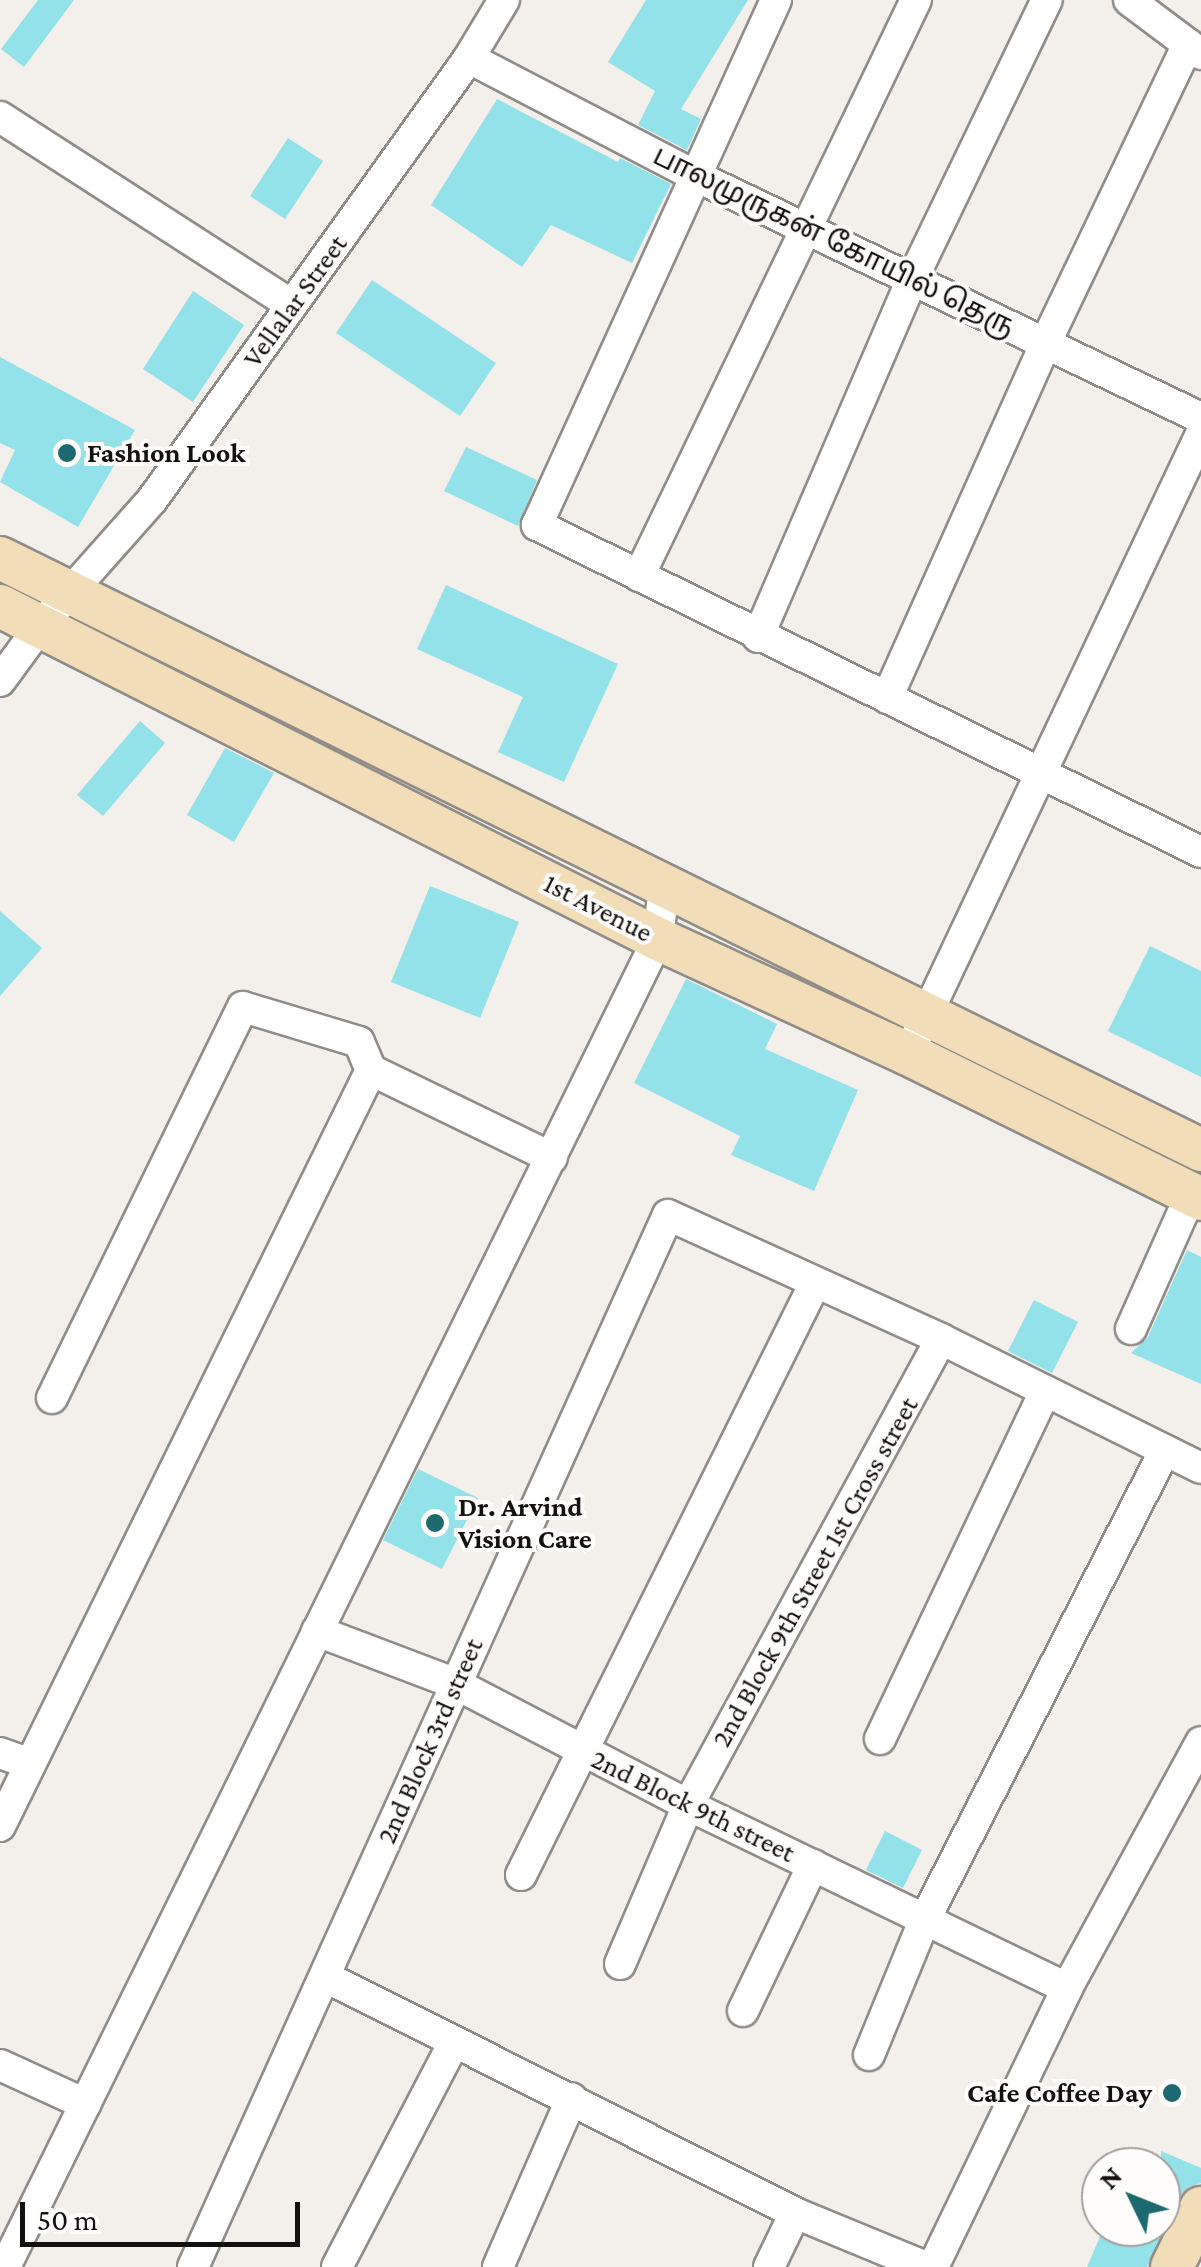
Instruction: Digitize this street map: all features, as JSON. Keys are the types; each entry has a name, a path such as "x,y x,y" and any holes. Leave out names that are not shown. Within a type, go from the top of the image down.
{"main road":[{"name":"1st Avenue","path":"0,558 1201,1150"},
{"name":"1st Avenue","path":"0,606 658,939 908,1054 1196,1196"},
{"path":"1172,2267 1201,2208"}],"street":[{"name":"Vellalar Street","path":"0,681 41,625 152,500 470,58 504,0"},
{"path":"776,0 537,525 1201,852"},
{"path":"639,576 916,0"},
{"path":"758,636 912,280 1048,0"},
{"path":"887,698 1045,344 1194,49 1128,0"},
{"name":"பாலமுருகன் கோயில் தெரு","path":"470,58 698,177 1201,418"},
{"path":"0,117 292,305"},
{"path":"908,1054 1201,434"},
{"path":"5,2267 658,939 664,886"},
{"path":"52,1398 243,1006 360,1042 371,1070 552,1158"},
{"path":"0,1826 371,1070"},
{"path":"1132,1329 1196,1196"},
{"name":"2nd Block 3rd street","path":"193,2267 668,1216 815,1283"},
{"path":"522,1875 815,1283 942,1339 1201,1468"},
{"name":"2nd Block 9th Street 1st Cross street","path":"620,1964 688,1805 942,1339"},
{"path":"880,1739 1045,1391"},
{"path":"870,2055 924,1920 1165,1450"},
{"name":"2nd Block 9th street","path":"316,1631 454,1683 688,1805 1067,1988"},
{"path":"326,1977 795,2212 930,2267 1067,1988 1201,1742"},
{"path":"0,1753 30,1764"},
{"path":"743,2011 814,1866"},
{"path":"337,2267 454,2042"},
{"path":"0,2065 84,2104"},
{"path":"498,2267 572,2098"},
{"path":"770,2267 795,2212"}],"building":[{"path":"38,0 74,0 24,67 1,49"},
{"path":"646,0 748,0 681,109 701,119 687,150 638,125 655,91 608,62"},
{"path":"497,99 618,162 620,158 671,184 632,263 551,225 522,267 431,205"},
{"path":"288,138 323,161 285,219 250,196"},
{"path":"372,280 496,363 460,416 336,333"},
{"path":"193,291 244,325 193,402 143,369"},
{"name":"Fashion Look","path":"0,357 135,430 78,527 0,482 15,450 0,443"},
{"path":"466,447 537,480 518,526 444,491"},
{"path":"446,585 618,664 564,782 498,752 523,697 417,649"},
{"path":"140,721 165,743 103,816 77,795"},
{"path":"225,748 274,773 234,842 187,815"},
{"path":"430,886 519,922 480,1018 391,982"},
{"path":"0,911 42,948 0,996"},
{"path":"1150,946 1201,971 1201,1077 1108,1031"},
{"path":"686,979 777,1024 765,1049 858,1090 814,1191 731,1155 740,1136 634,1083"},
{"path":"1187,1250 1201,1257 1201,1384 1131,1353 1148,1337"},
{"path":"1034,1300 1078,1322 1052,1373 1008,1351"},
{"path":"418,1469 478,1498 442,1569 383,1540"},
{"path":"885,1831 922,1850 903,1888 866,1870"},
{"path":"1181,2160 1201,2168 1201,2183 1181,2194"},
{"path":"1096,2247 1156,2247 1147,2267 1087,2267"}],"place":[{"name":"Fashion Look","path":"67,453"},
{"name":"Dr. Arvind Vision Care","path":"435,1523"},
{"name":"Cafe Coffee Day","path":"1172,2093"}]}
